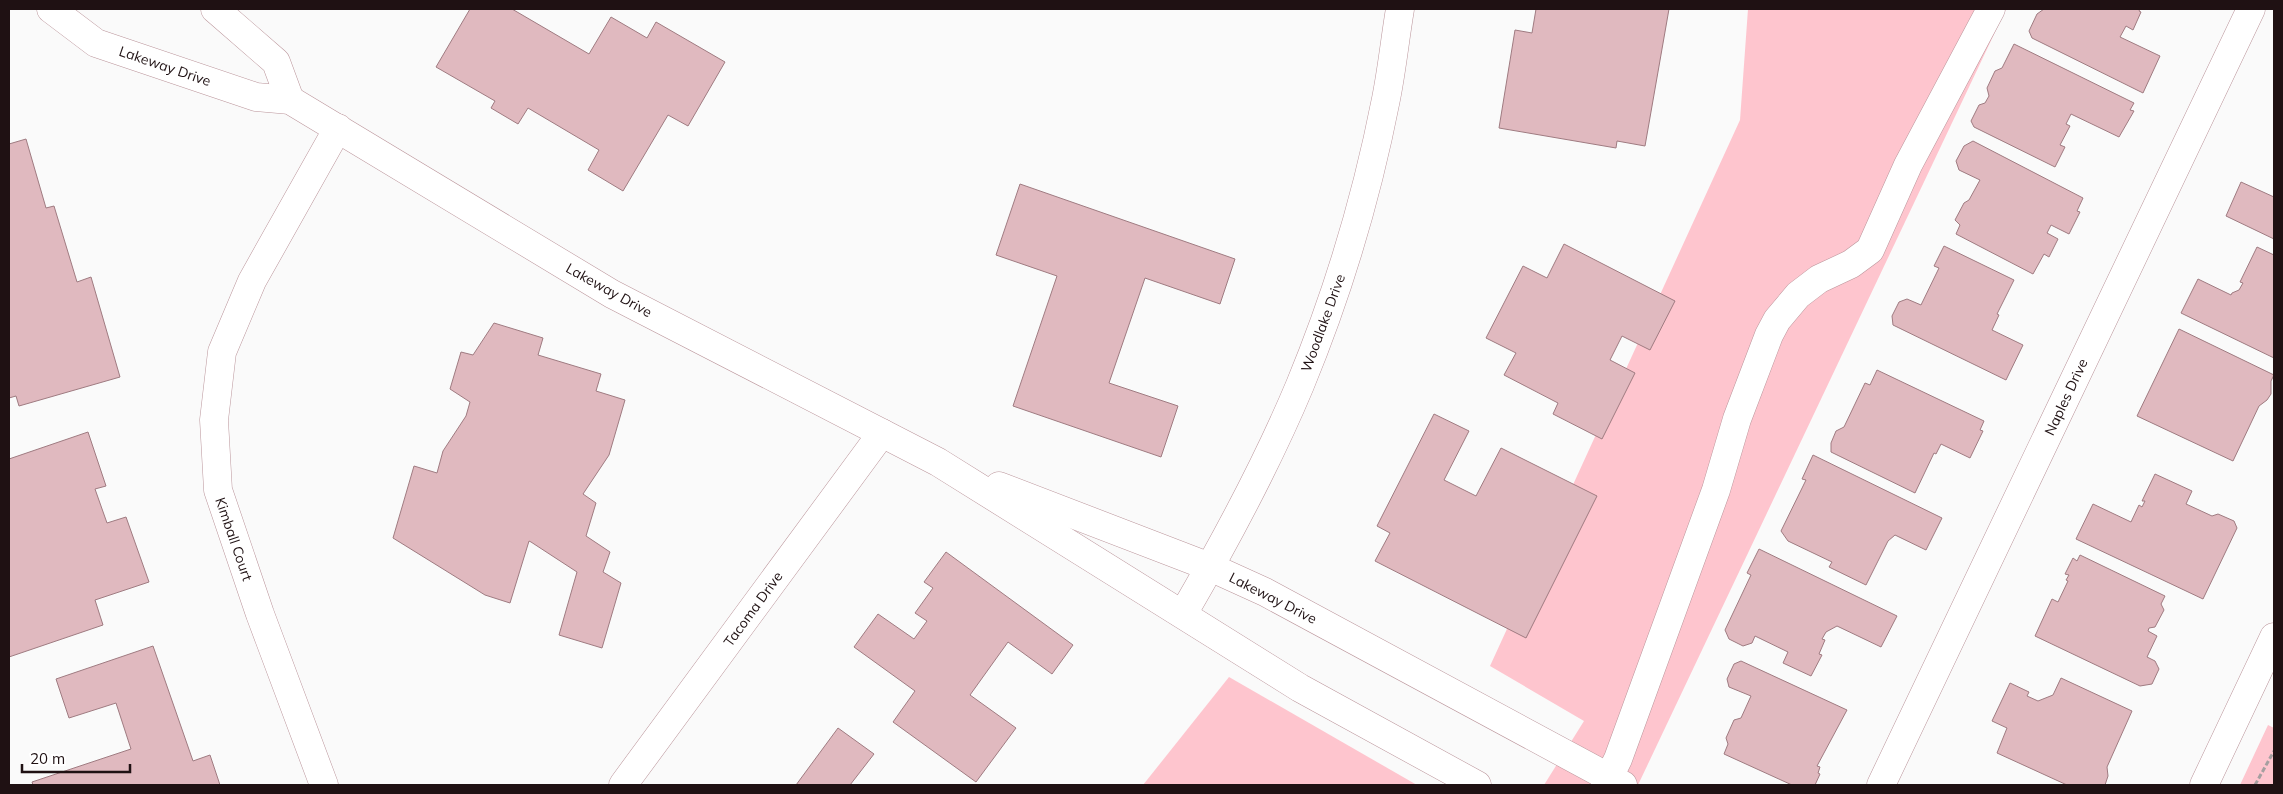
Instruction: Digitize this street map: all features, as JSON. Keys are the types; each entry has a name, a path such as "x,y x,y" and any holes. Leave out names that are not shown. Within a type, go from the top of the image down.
{"street":[{"name":"Lakeway Drive","path":"50,9 96,43 256,97 290,100 612,294 938,462 1300,688 1478,785"},
{"path":"215,9 276,62 290,100"},
{"name":"Woodlake Drive","path":"1183,614 1244,505 1300,385 1340,275 1367,184 1387,98 1400,9"},
{"path":"1602,780 1716,490 1738,419 1769,335 1777,320 1798,295 1819,280 1850,264 1870,250 1908,165 1991,9"},
{"name":"Naples Drive","path":"1881,785 2251,9"},
{"name":"Kimball Court","path":"324,785 260,614 218,490 214,420 222,352 248,290 338,128"},
{"name":"Tacoma Drive","path":"623,785 882,433"},
{"name":"Lakeway Drive","path":"938,462 1210,567 1264,592 1602,780"},
{"path":"2204,785 2274,637"}],"path":[{"path":"2255,785 2274,751"}],"shaded area":[{"path":"1748,9 2006,9 1638,785 1544,785 1584,721 1490,666 1740,120"},
{"path":"1229,677 1417,785 1143,785"},
{"path":"2268,725 2274,728 2274,785 2240,785"}],"building":[{"path":"470,9 512,9 589,54 611,17 647,38 656,22 725,62 688,126 668,115 623,191 588,170 599,150 528,108 518,124 491,108 495,101 436,67"},
{"path":"1536,9 1669,9 1645,146 1617,141 1616,148 1499,128 1515,30 1532,33"},
{"path":"2044,9 2140,9 2139,11 2141,12 2133,30 2126,26 2120,37 2160,56 2143,93 2032,38 2029,31 2037,14"},
{"path":"2014,44 2134,103 2130,110 2134,111 2119,137 2071,114 2066,124 2070,126 2060,145 2065,147 2055,167 1974,127 1971,121 1979,105 1985,103 1989,96 1987,88 1995,71 2002,68"},
{"path":"26,139 46,208 54,206 77,282 91,277 120,377 19,406 16,396 9,398 9,144"},
{"path":"1973,141 2083,198 2077,211 2080,212 2069,234 2051,225 2047,233 2058,239 2049,257 2044,254 2033,274 1956,234 1960,225 1955,220 1980,180 1959,170 1956,161 1964,146"},
{"path":"2241,182 2274,197 2274,239 2226,216"},
{"path":"1020,184 1235,259 1220,304 1145,278 1109,383 1178,406 1161,457 1013,406 1057,276 996,255"},
{"path":"1564,244 1675,301 1650,350 1622,336 1610,360 1635,373 1602,439 1553,414 1558,403 1504,375 1516,353 1486,338 1523,266 1547,278"},
{"path":"1944,246 2014,280 1997,314 1999,315 1992,330 2023,345 2006,380 1893,325 1892,316 1899,302 1907,299 1921,305 1939,268 1934,266"},
{"path":"2257,247 2274,255 2274,358 2181,313 2198,279 2231,295 2239,290 2243,283 2240,282"},
{"path":"494,323 543,338 538,355 601,374 596,391 625,400 609,455 583,494 596,503 586,536 610,552 603,572 621,583 602,648 559,635 577,572 531,542 529,541 510,603 485,595 393,538 414,466 437,473 443,451 466,416 470,402 450,389 461,352 473,355"},
{"path":"2179,329 2274,375 2271,381 2271,394 2259,406 2233,461 2137,416"},
{"path":"1877,370 1984,421 1980,430 1983,431 1970,458 1941,444 1936,454 1934,453 1915,493 1831,452 1831,443 1836,431 1844,427 1865,383 1870,385"},
{"path":"1434,414 1469,431 1444,480 1476,496 1501,448 1597,496 1526,638 1375,561 1390,533 1377,526"},
{"path":"88,432 106,486 95,489 107,523 126,517 149,582 95,600 103,625 9,657 9,459"},
{"path":"1813,455 1942,518 1926,550 1895,535 1888,541 1866,585 1829,567 1832,562 1788,541 1781,531 1806,480 1802,479"},
{"path":"2155,474 2192,491 2186,504 2212,516 2218,514 2234,521 2237,528 2203,599 2076,539 2093,504 2131,522 2139,505 2142,507 2145,501 2142,501"},
{"path":"1759,549 1897,616 1881,647 1837,626 1826,632 1822,639 1825,640 1819,654 1822,655 1811,676 1783,663 1788,652 1755,636 1752,643 1743,646 1729,639 1725,630 1751,575 1747,573"},
{"path":"946,552 1073,645 1052,674 1008,642 970,695 1016,728 976,782 893,722 915,691 854,647 878,614 914,639 927,621 915,613 933,588 924,582"},
{"path":"2080,555 2165,596 2161,604 2164,610 2155,627 2149,628 2148,631 2157,636 2147,657 2155,661 2159,669 2152,684 2140,686 2035,636 2052,599 2058,602 2068,581 2066,580 2069,575 2065,574 2073,558 2077,561"},
{"path":"153,646 193,761 210,755 220,785 33,785 32,782 131,749 116,703 69,718 56,679"},
{"path":"1741,661 1847,710 1817,766 1820,767 1818,773 1820,774 1815,785 1792,785 1724,754 1728,744 1726,738 1734,720 1741,718 1751,696 1729,687 1727,679 1734,664"},
{"path":"2061,678 2132,711 2107,767 2108,776 2105,785 2067,785 1997,753 2007,728 1992,721 2010,683 2029,692 2027,696 2038,701 2053,695"},
{"path":"838,728 874,754 850,785 796,785"}]}
